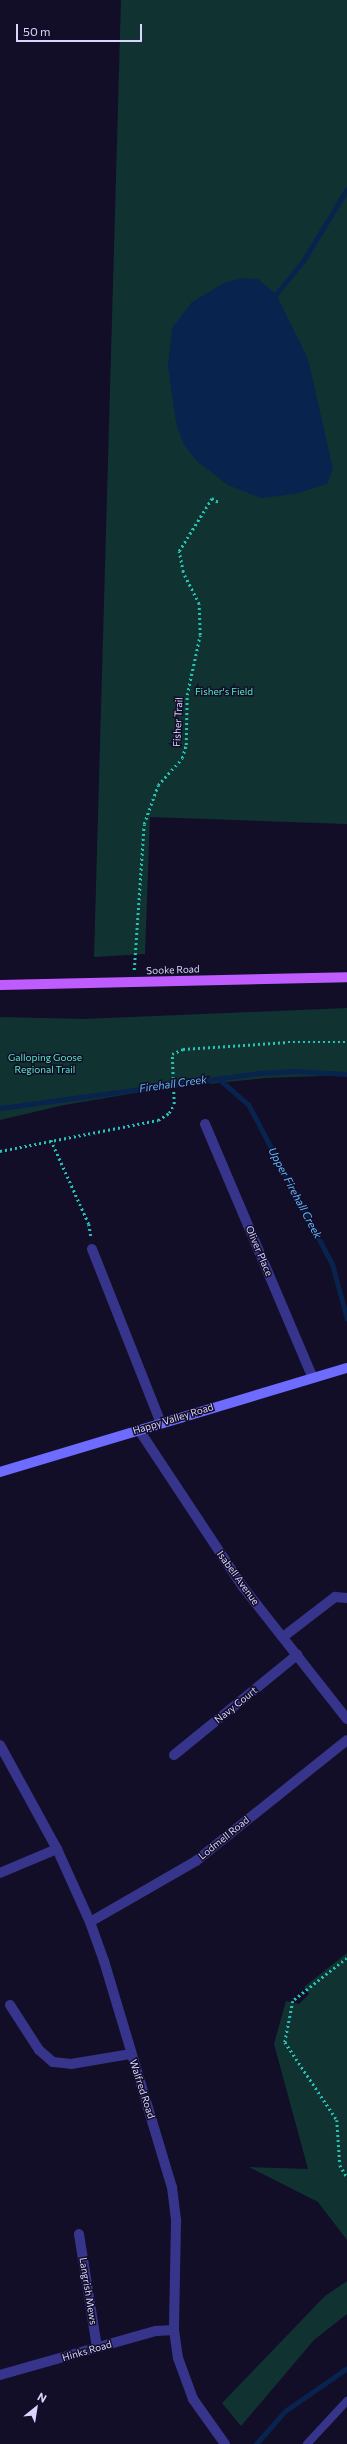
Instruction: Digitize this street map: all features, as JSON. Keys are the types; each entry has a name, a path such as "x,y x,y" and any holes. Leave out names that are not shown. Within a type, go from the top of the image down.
{"main road":[{"name":"Sooke Road","path":"0,985 347,977"},
{"name":"Happy Valley Road","path":"0,1472 347,1368"}],"street":[{"name":"Oliver Place","path":"205,1124 313,1378"},
{"path":"92,1249 161,1423"},
{"name":"Isabell Avenue","path":"139,1430 212,1544 347,1719"},
{"path":"283,1637 335,1597 347,1598"},
{"name":"Navy Court","path":"174,1755 297,1656"},
{"name":"Lodmell Road","path":"90,1922 196,1861 347,1740"},
{"name":"Walfred Road","path":"0,1745 57,1849 90,1922 163,2153 173,2193 176,2222 174,2330 178,2358 193,2399 225,2444"},
{"path":"0,1873 57,1849"},
{"path":"10,2005 39,2050 53,2062 71,2064 131,2054"},
{"name":"Langrish Mews","path":"79,2234 97,2348"},
{"name":"Hinks Road","path":"0,2375 156,2331 174,2330"}],"lane":[{"path":"307,2444 346,2405"}],"path":[{"name":"Fisher Trail","path":"134,983 144,824 158,785 182,758 186,745 187,695 200,635 199,604 183,572 180,551 212,498 220,503"},
{"path":"0,1151 158,1120 169,1113 175,1093 170,1062 172,1054 183,1049 288,1042 347,1042"},
{"path":"51,1140 89,1224 92,1249"},
{"path":"347,1958 293,2001 285,2042 337,2120 340,2165 347,2177"}],"green space":[{"name":"Fisher's Field","path":"121,0 347,0 347,824 150,817 145,954 94,957"},
{"name":"Galloping Goose Regional Trail","path":"347,1008 347,1075 266,1078 159,1089 64,1105 0,1120 0,1017 84,1019"},
{"path":"347,1953 347,2240 318,2202 249,2167 308,2169 274,2044 286,2001 299,2004 309,1994 304,1987"},
{"path":"347,2281 347,2314 314,2340 241,2426 222,2403 325,2296"}],"water":[{"path":"241,278 258,279 276,294 308,359 333,469 327,484 295,494 261,498 228,485 198,462 184,445 176,423 168,366 172,328 192,302 224,283"}],"waterway":[{"path":"276,294 303,261 347,189"},
{"name":"Firehall Creek","path":"0,1108 259,1073 295,1071 347,1074"},
{"name":"Upper Firehall Creek","path":"220,1080 248,1104 332,1264 347,1319"},
{"name":"Upper Firehall Creek","path":"256,2444 285,2411 347,2368"}]}
